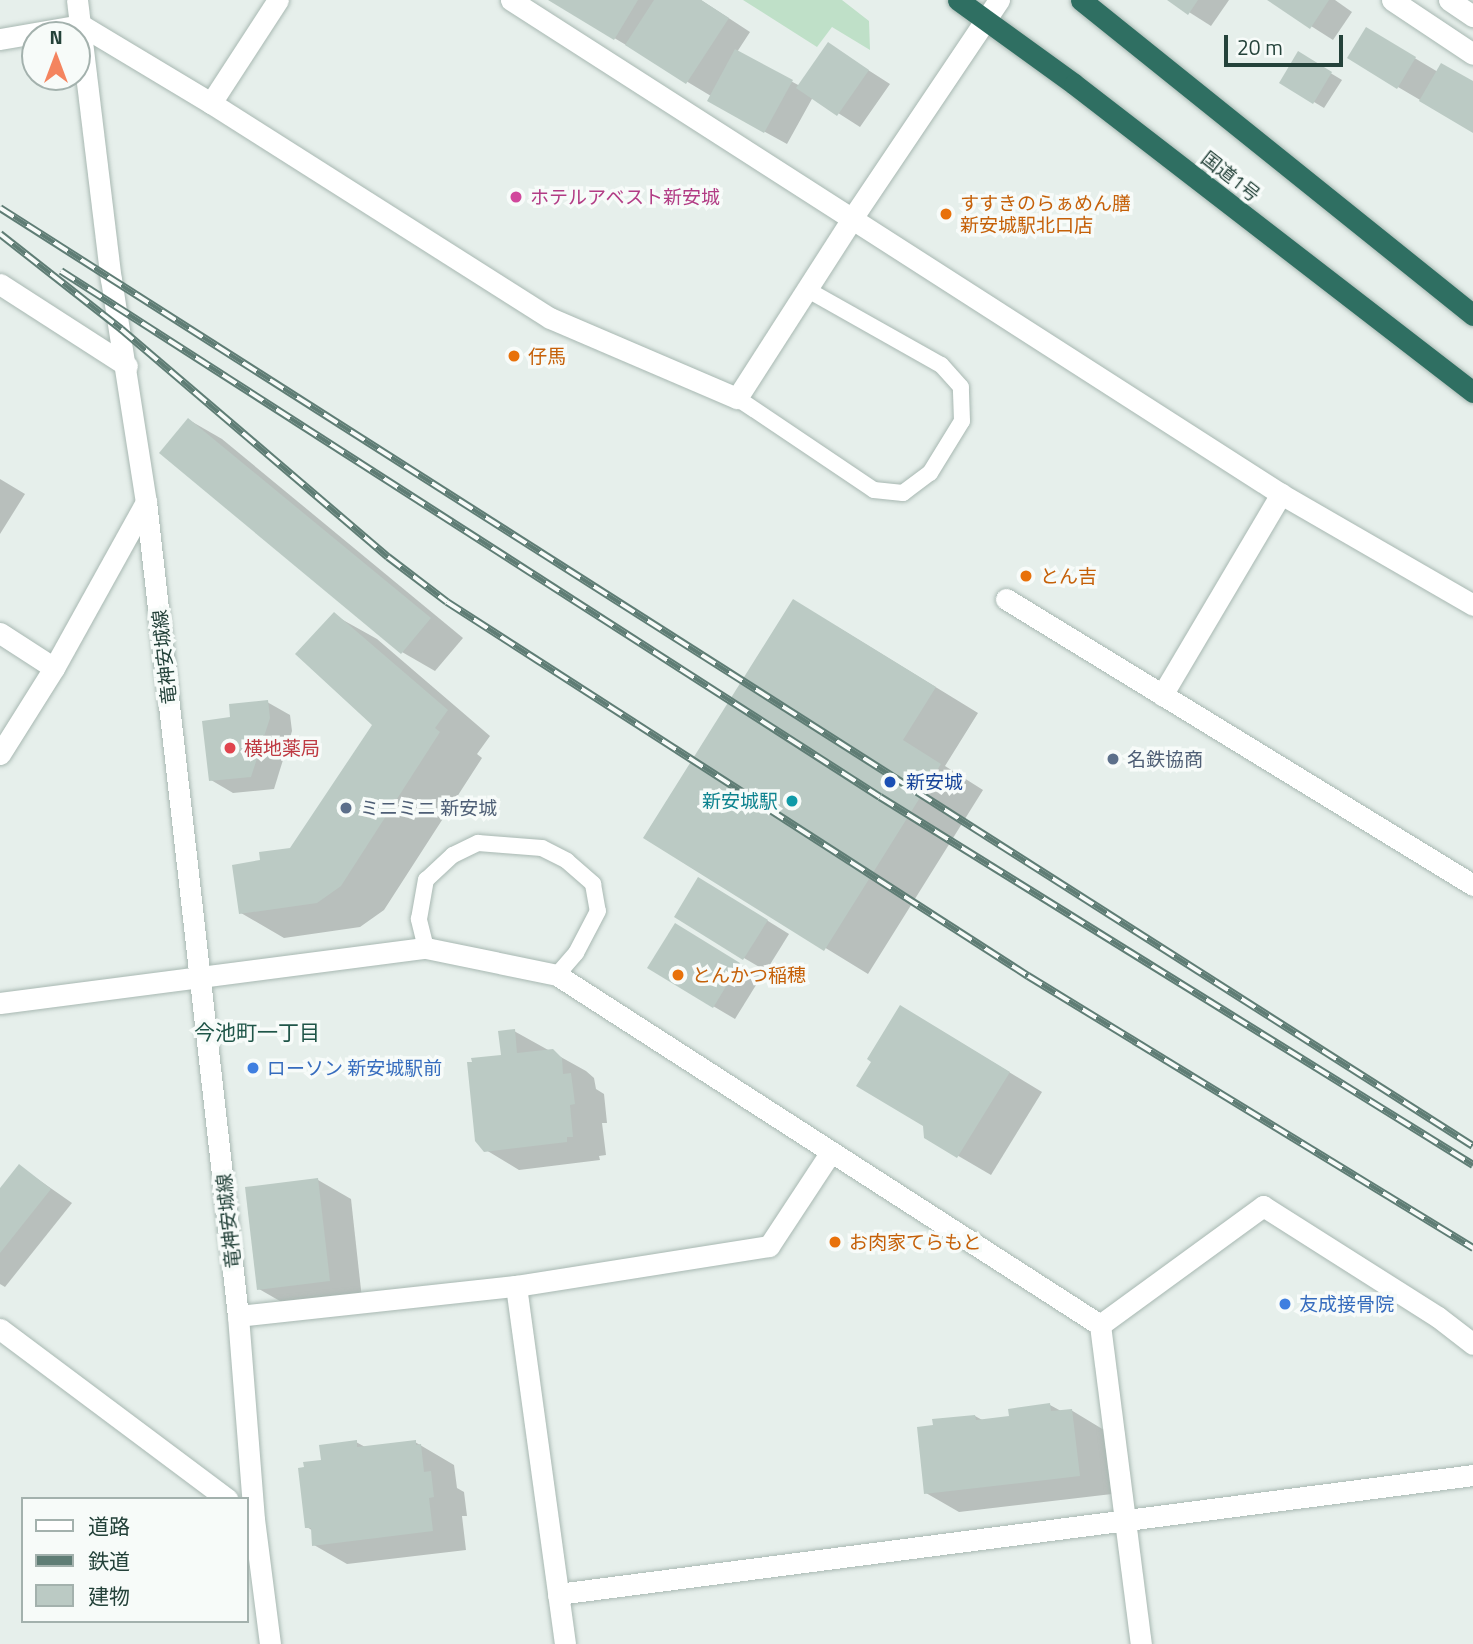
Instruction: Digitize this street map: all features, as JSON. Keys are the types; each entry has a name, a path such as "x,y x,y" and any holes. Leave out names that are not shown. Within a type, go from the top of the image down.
{"highway":[{"name":"国道1号","path":"958,0 1074,84 1473,391"},
{"path":"1081,0 1473,315"}],"street":[{"name":"竜神安城線","path":"77,0 80,21"},
{"path":"211,103 278,0"},
{"path":"511,0 1281,494 1473,605"},
{"path":"91,32 211,103 550,318 737,398 853,217 999,0"},
{"path":"1392,0 1473,54"},
{"path":"1449,0 1473,16"},
{"path":"0,39 21,35"},
{"name":"竜神安城線","path":"88,91 111,279 127,366 146,502 238,1316 250,1516 270,1644"},
{"path":"0,284 127,366"},
{"path":"1162,695 1281,494"},
{"path":"0,754 54,668 146,502"},
{"path":"1006,599 1473,886"},
{"path":"0,633 54,668"},
{"path":"0,1003 426,948 557,975 1100,1325"},
{"path":"238,1316 516,1286 769,1246 830,1153"},
{"path":"1100,1325 1264,1206 1438,1317 1473,1343"},
{"path":"516,1286 565,1644"},
{"path":"1100,1325 1141,1644"},
{"path":"0,1329 223,1497"},
{"path":"558,1594 1473,1475"}],"lane":[{"path":"737,398 874,490 903,493 930,473 962,421 961,387 941,365 808,290"},
{"path":"426,948 419,919 426,880 453,855 478,843 542,848 566,861 593,884 598,911 576,953 557,975"}],"green space":[{"path":"743,0 842,0 869,21 870,50 832,27 817,47"}],"building":[{"path":"548,0 638,0 614,40"},
{"path":"654,0 701,0 729,18 686,84 625,45"},
{"path":"1167,0 1198,0 1188,15"},
{"path":"1267,0 1329,0 1310,29"},
{"path":"1366,27 1416,57 1397,89 1347,58"},
{"path":"828,42 869,70 837,116 796,88"},
{"path":"735,49 793,80 764,133 707,101"},
{"path":"1298,51 1332,72 1313,104 1279,83"},
{"path":"1441,63 1473,81 1473,133 1419,101"},
{"path":"188,418 431,618 401,654 159,453"},
{"name":"新安城駅","path":"793,599 936,687 903,740 941,764 824,951 643,838"},
{"path":"334,612 448,710 435,728 440,732 341,886 317,903 239,914 232,865 260,860 259,852 290,848 372,725 295,654"},
{"path":"268,700 270,718 251,777 209,781 202,721 230,717 229,704"},
{"path":"698,877 768,920 743,960 674,917"},
{"path":"675,923 740,963 713,1008 647,968"},
{"path":"900,1005 1010,1072 957,1158 924,1138 923,1126 856,1086 871,1062 867,1059"},
{"path":"515,1029 517,1053 553,1049 562,1058 563,1074 571,1073 575,1104 570,1105 573,1137 567,1137 567,1142 484,1152 475,1141 467,1062 472,1062 471,1058 501,1055 498,1031"},
{"path":"19,1164 51,1189 0,1253 0,1188"},
{"path":"318,1178 330,1281 257,1290 245,1187"},
{"path":"1050,1403 1051,1411 1072,1409 1080,1476 924,1494 917,1427 933,1425 932,1419 975,1415 976,1420 1009,1416 1008,1409"},
{"path":"357,1440 357,1447 416,1440 416,1445 421,1444 424,1472 431,1471 434,1497 429,1498 433,1531 312,1546 311,1528 305,1528 298,1468 304,1467 303,1462 321,1460 319,1445"}],"railway":[{"path":"0,208 1473,1146"},
{"path":"0,234 121,329 388,557 447,602 1028,976 1473,1248"},
{"path":"61,271 880,797 1473,1165"}],"place":[{"name":"ホテルアベスト新安城","path":"516,197"},
{"name":"すすきのらぁめん膳 新安城駅北口店","path":"946,214"},
{"name":"仔馬","path":"514,356"},
{"name":"とん吉","path":"1026,576"},
{"name":"横地薬局","path":"230,748"},
{"name":"名鉄協商","path":"1113,759"},
{"name":"新安城","path":"890,782"},
{"name":"新安城駅","path":"792,801"},
{"name":"ミニミニ 新安城","path":"346,808"},
{"name":"とんかつ稲穂","path":"678,975"},
{"name":"ローソン 新安城駅前","path":"253,1068"},
{"name":"お肉家てらもと","path":"835,1242"},
{"name":"友成接骨院","path":"1285,1304"}],"district":[{"name":"今池町一丁目","path":"257,1032"}]}
